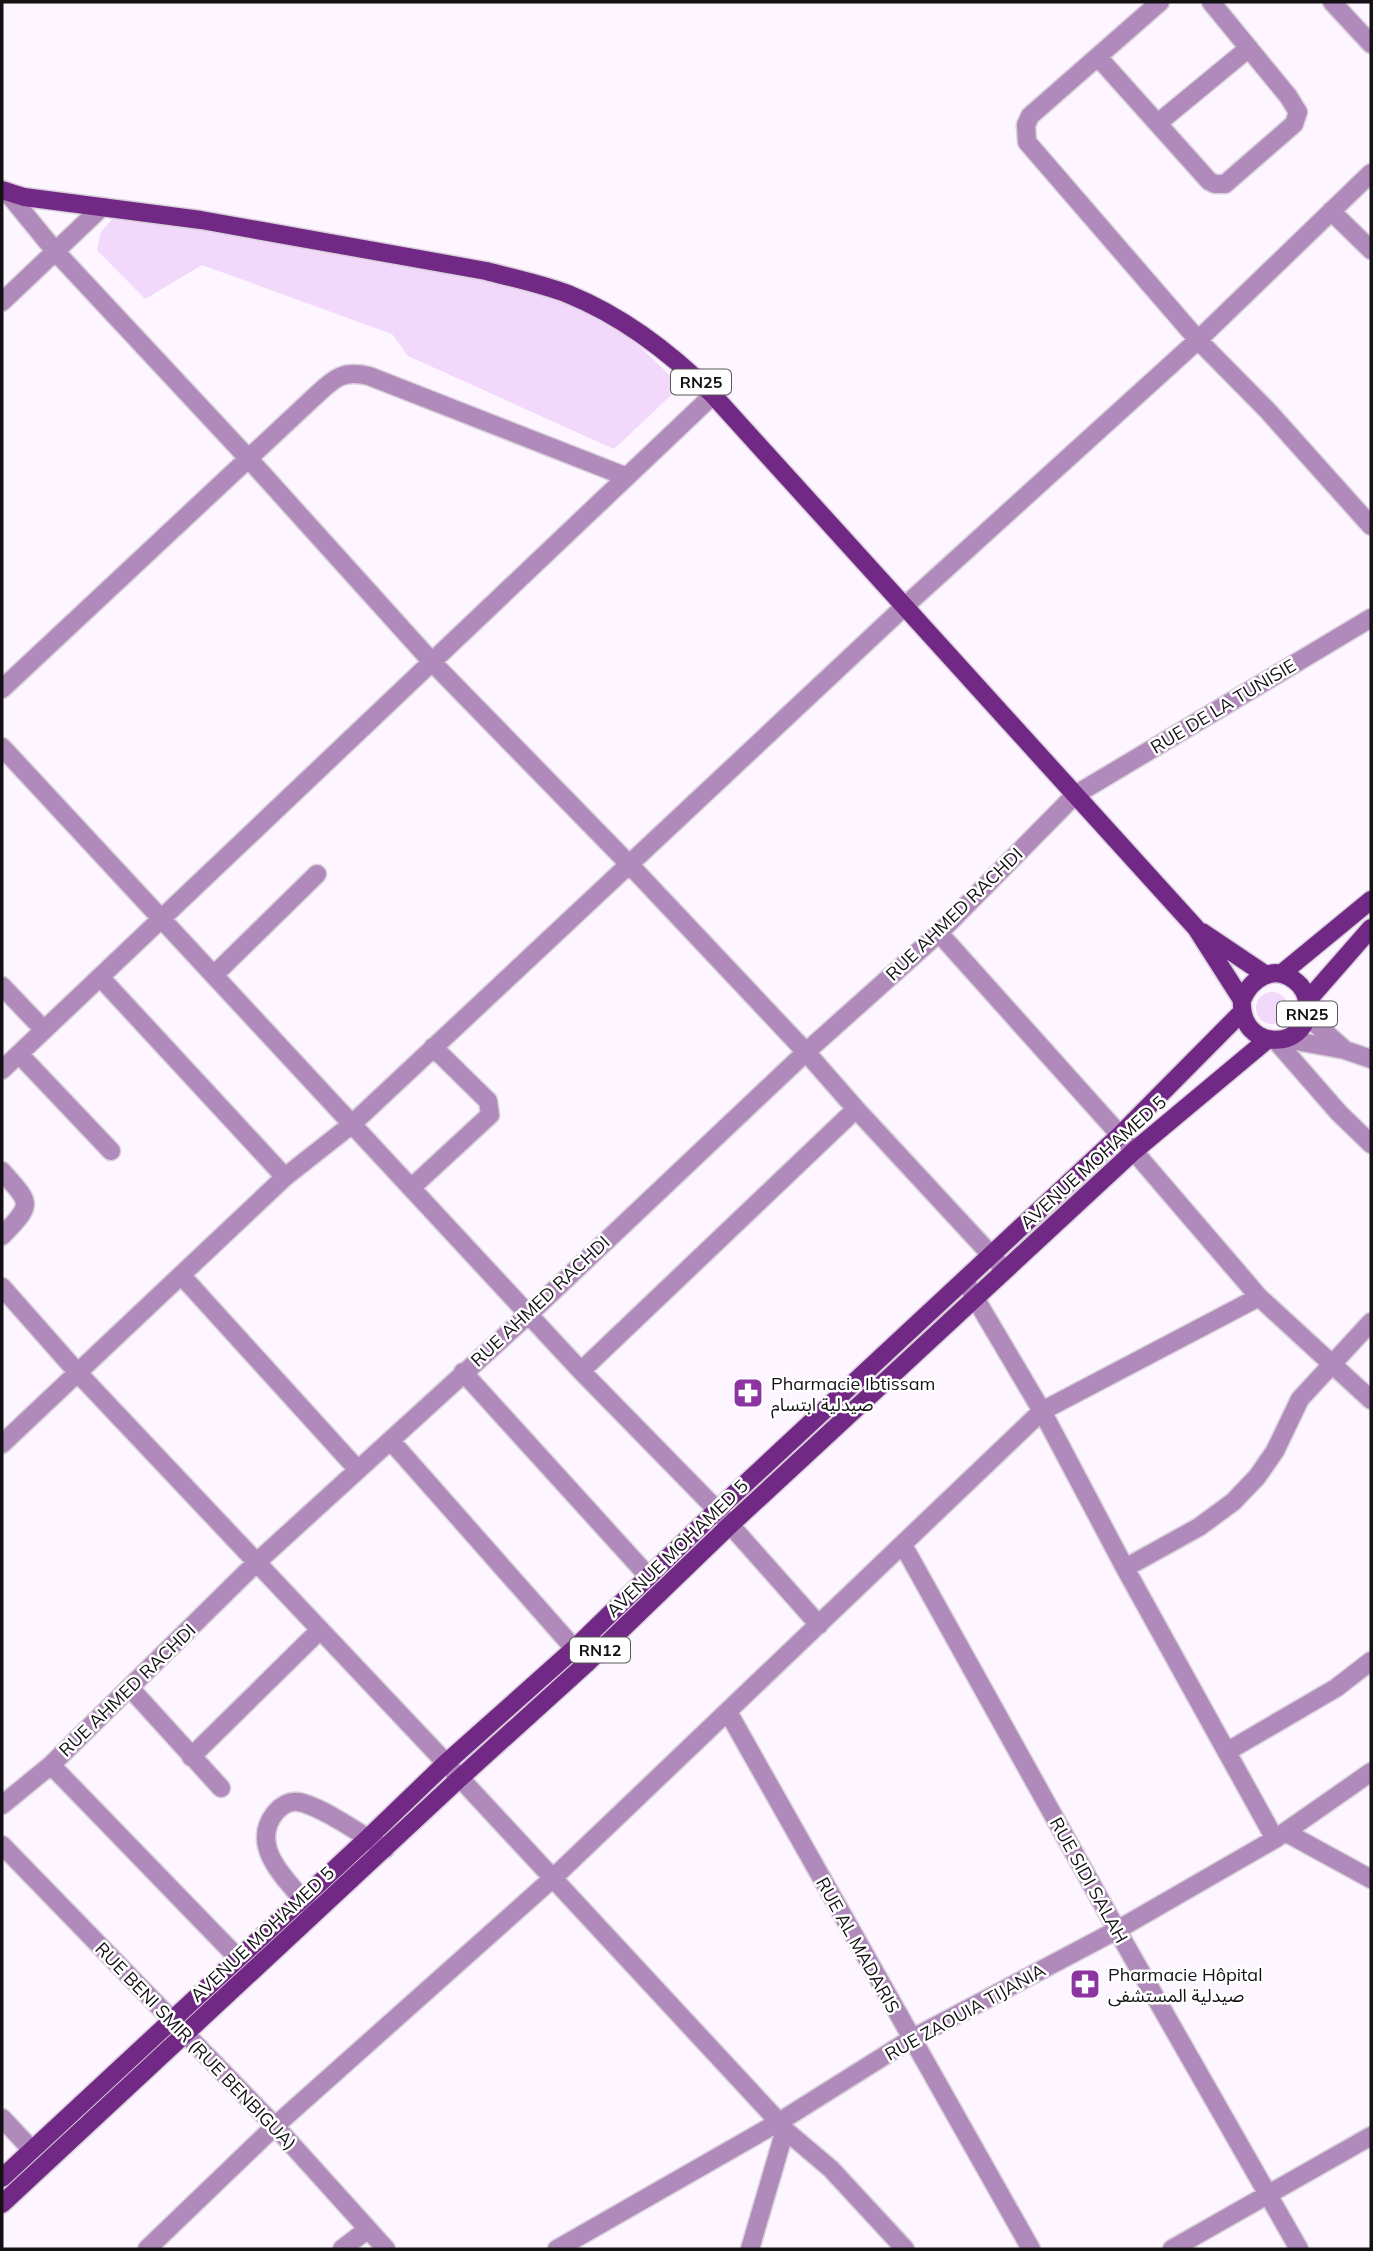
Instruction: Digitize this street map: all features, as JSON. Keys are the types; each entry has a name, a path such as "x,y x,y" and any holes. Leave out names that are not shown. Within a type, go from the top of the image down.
{"main road":[{"name":"RN25","path":"4,191 24,197 201,220 423,259 532,282 569,294 603,311 691,372 906,605 1196,928 1242,1006 1250,1030 1276,1040 1299,1030 1308,1008 1371,928"},
{"path":"1242,1006 1247,989 1255,980 1273,974 1367,903"},
{"name":"RN25","path":"1196,928 1273,974 1293,979 1303,988 1308,1008"},
{"name":"AVENUE MOHAMED 5","path":"2,2178 172,2022 446,1763 575,1648 717,1510 1120,1135 1182,1073 1242,1006"},
{"name":"AVENUE MOHAMED 5","path":"2,2204 587,1663 730,1525 1134,1151 1197,1096 1276,1040"}],"street":[{"path":"1160,2 1030,116 1026,125 1027,142 1198,340 1268,411 1371,526"},
{"path":"1098,57 1209,181 1220,185 1294,124 1298,112 1211,2"},
{"path":"1332,2 1371,44"},
{"path":"1158,123 1249,48"},
{"path":"2,1444 285,1177 351,1125 906,605 1198,340 1371,173"},
{"path":"4,191 55,251 248,458 432,662 628,863 806,1052 1005,1270"},
{"path":"2,302 102,207"},
{"path":"1331,211 1371,250"},
{"path":"2,689 334,379 346,374 356,373 626,477"},
{"path":"2,1070 713,395"},
{"name":"RUE DE LA TUNISIE","path":"1076,795 1371,618"},
{"path":"2,747 581,1371 717,1510 819,1625"},
{"name":"RUE AHMED RACHDI","path":"2,1805 51,1765 131,1689 257,1562 528,1314 806,1052 939,933 1076,795"},
{"path":"214,975 317,874"},
{"path":"939,933 1120,1135 1259,1297 1371,1400"},
{"path":"100,977 285,1177"},
{"path":"2,986 44,1030"},
{"path":"1308,1008 1345,1050"},
{"path":"1276,1040 1345,1050 1371,1059"},
{"path":"1276,1040 1371,1144"},
{"path":"411,1188 490,1115 488,1101 433,1047"},
{"path":"19,1054 111,1151"},
{"path":"581,1371 856,1109"},
{"path":"2,1171 23,1193 26,1204 22,1214 2,1236"},
{"path":"181,1275 358,1470"},
{"path":"965,1281 1042,1411 1125,1568 1228,1751 1280,1835 1371,1879"},
{"path":"147,2249 275,2126 552,1879 1042,1411 1259,1297"},
{"path":"6,1300 446,1763 782,2126 831,2169 905,2249"},
{"path":"1125,1568 1199,1527 1233,1502 1257,1477 1275,1451 1300,1399 1371,1322"},
{"path":"463,1372 649,1577"},
{"path":"391,1441 587,1663"},
{"name":"RUE SIDI SALAH","path":"903,1545 1117,1930 1299,2249"},
{"path":"191,1757 320,1630"},
{"path":"1228,1751 1336,1688 1371,1661"},
{"path":"131,1689 220,1788"},
{"name":"RUE AL MADARIS","path":"728,1712 1031,2249"},
{"path":"51,1765 238,1958"},
{"name":"RUE ZAOUIA TIJANIA","path":"557,2249 782,2126 911,2039 1117,1930 1280,1835 1371,1772"},
{"path":"314,1913 266,1850 265,1830 280,1808 292,1802 301,1802 385,1849"},
{"name":"RUE BENI SMIR (RUE BENBIGUA)","path":"2,1845 275,2126 386,2249"},
{"path":"2,2118 31,2149"},
{"path":"750,2249 782,2126"},
{"path":"1172,2249 1371,2136"},
{"path":"342,2249 368,2229"}],"shaded area":[{"path":"121,209 479,275 561,297 634,341 681,386 614,449 408,356 392,334 202,265 145,299 97,250 101,232"},
{"path":"1272,992 1283,997 1288,1008 1283,1019 1272,1024 1261,1019 1256,1008 1261,997"}],"place":[{"name":"Pharmacie Ibtissam صيدلية ابتسام","path":"748,1393"},
{"name":"Pharmacie Hôpital صيدلية المستشفى","path":"1085,1984"}]}
